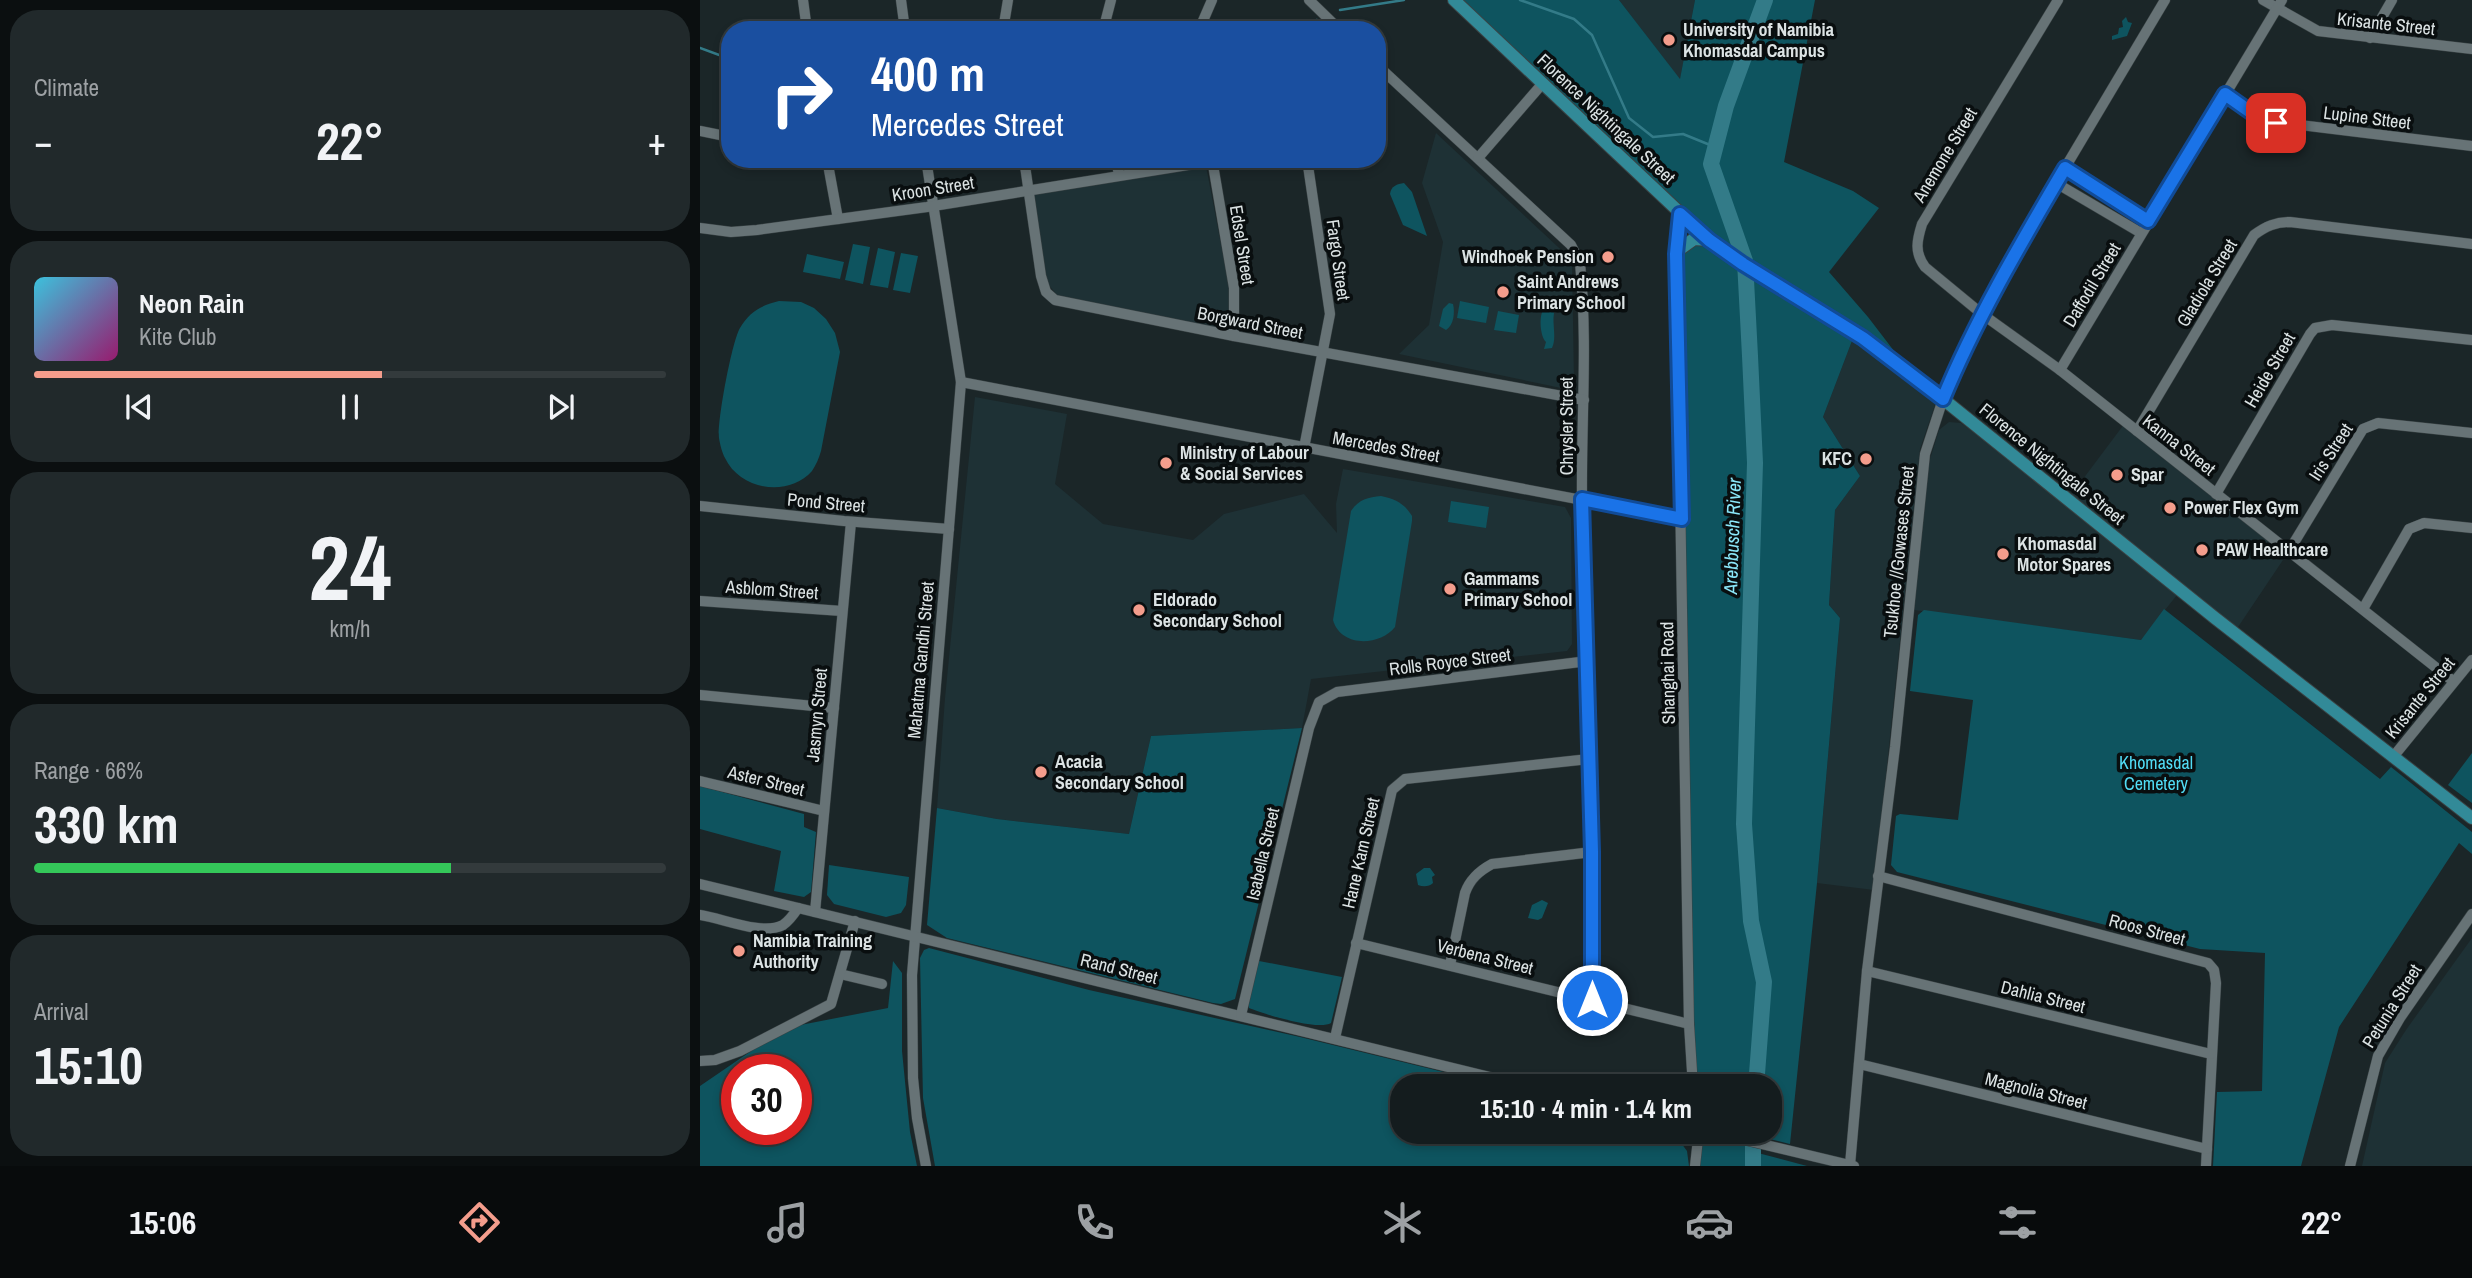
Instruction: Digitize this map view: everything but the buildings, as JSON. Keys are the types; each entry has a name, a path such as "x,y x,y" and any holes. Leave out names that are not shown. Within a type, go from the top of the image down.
{"main road":[{"name":"Florence Nightingale Street","path":"1454,0 1709,240 1752,270 1863,338 1943,399 2214,618 2472,818"},
{"path":"1679,254 1694,239 1709,240"}],"street":[{"path":"803,0 806,21"},
{"path":"901,0 904,21"},
{"path":"1005,21 1009,0"},
{"path":"1106,21 1111,0"},
{"path":"1203,21 1212,0"},
{"path":"1309,0 1331,21"},
{"name":"Anemone Street","path":"1982,314 1924,267 1918,258 1917,239 1922,223 2058,0"},
{"name":"Tsukhoe //Gowases Street","path":"1852,1165 1867,971 1911,599 1921,478 1927,448 1959,360 1982,314 2165,0"},
{"name":"Krisante Street","path":"2263,0 2280,4 2318,32 2472,49"},
{"path":"2370,38 2392,0"},
{"name":"Daffodil Street","path":"2060,370 2280,4"},
{"name":"Chrysler Street","path":"1386,73 1571,245 1578,255 1581,273 1584,400 1582,499 1592,852 1592,1000"},
{"path":"1478,158 1543,83"},
{"name":"Lupine Stteet","path":"2225,94 2267,121 2472,146"},
{"path":"700,131 721,135"},
{"path":"829,168 838,219"},
{"name":"Mahatma Gandhi Street","path":"926,1166 917,1118 914,1078 912,975 961,382 927,168"},
{"name":"Borgward Street","path":"1025,168 1043,284 1055,300 1323,353 1584,400"},
{"path":"1118,168 1119,175"},
{"name":"Kroon Street","path":"700,228 747,232 933,206 1162,168"},
{"name":"Edsel Street","path":"1213,168 1234,288 1234,336"},
{"name":"Fargo Street","path":"1304,448 1330,311 1308,168"},
{"path":"2065,168 2148,221"},
{"path":"2056,183 2141,233"},
{"name":"Shanghai Road","path":"1683,216 1679,254 1689,1024 1692,1074"},
{"name":"Gladiola Street","path":"2137,431 2254,235 2262,229 2278,222 2290,222 2472,244"},
{"name":"Kanna Street","path":"1982,314 2060,370 2453,681"},
{"name":"Heide Street","path":"2216,494 2315,328 2332,325 2472,340"},
{"name":"Mercedes Street","path":"961,382 1682,519"},
{"name":"Iris Street","path":"2289,551 2363,429 2378,423 2472,433"},
{"name":"Pond Street","path":"700,506 949,529"},
{"name":"Jasmyn Street","path":"815,912 851,522"},
{"path":"2363,609 2409,529 2424,523 2472,528"},
{"name":"Asblom Street","path":"700,601 842,611"},
{"name":"Krisante Street","path":"2393,757 2472,660"},
{"name":"Rolls Royce Street","path":"1319,702 1337,692 1588,661"},
{"path":"700,695 834,708"},
{"name":"Isabella Street","path":"1241,1015 1309,728 1319,702"},
{"name":"Hane Kam Street","path":"1335,1038 1392,790 1398,783 1405,779 1589,760"},
{"name":"Aster Street","path":"700,781 824,811"},
{"path":"1450,965 1465,893 1469,883 1483,869 1492,864 1592,852"},
{"name":"Roos Street","path":"1878,876 2208,963 2214,970 2216,983 2206,1166"},
{"name":"Rand Street","path":"700,884 1478,1074"},
{"path":"700,915 743,925 772,928 786,923 798,908"},
{"name":"Petunia Street","path":"2350,1166 2378,1056 2392,1030 2472,914"},
{"path":"700,1061 715,1060 740,1051 824,1009 834,999 855,921"},
{"name":"Verbena Street","path":"1356,943 1689,1024"},
{"name":"Dahlia Street","path":"1867,971 2211,1054"},
{"path":"840,974 882,984"},
{"name":"Magnolia Street","path":"1859,1064 2207,1149"},
{"path":"1695,1164 1696,1144"},
{"path":"1767,1144 1852,1165"}],"shaded area":[{"name":"University of Namibia Khomasdal Campus","path":"1619,0 1695,0 1680,80"},
{"name":"Saint Andrews Primary School","path":"1436,133 1572,260 1574,383 1566,389 1399,354 1429,325 1443,242 1422,183"},
{"path":"1206,168 1229,286 1229,331 1060,299 1045,280 1034,192"},
{"path":"1855,333 1936,402 1920,449 1874,890 1817,883 1840,618 1829,605 1835,510 1860,476 1823,417"},
{"path":"975,397 1067,414 1055,484 1103,524 1193,540 1224,514 1304,494 1337,533 1336,504 1343,469 1565,507 1571,518 1572,644 1567,651 1311,679 1302,728 1151,736 1129,834 997,819 937,808 945,698"},
{"path":"1949,422 1961,423 2068,499 2125,423 2289,551 2234,633 2181,590 2141,640 1914,610 1926,472 1939,430"},
{"path":"2472,938 2472,1166 2362,1166 2385,1063"}],"green space":[{"path":"1454,0 1619,0 1680,79 1695,0 1815,0 1784,162 1853,191 1879,208 1829,272 1914,377 1855,333 1823,417 1860,476 1835,510 1829,605 1840,618 1817,883 1790,1144 1782,1142 1782,1074 1693,1074 1680,249 1701,238"},
{"path":"2126,17 2128,22 2132,23 2127,36 2112,40 2112,36 2118,34 2119,28 2123,27 2122,21"},
{"path":"1404,183 1412,192 1427,236 1403,225 1390,194 1395,186"},
{"path":"853,244 870,247 863,284 845,280"},
{"path":"878,248 895,252 888,288 870,285"},
{"path":"901,253 918,256 910,293 893,290"},
{"path":"807,254 844,262 840,279 803,272"},
{"path":"779,301 801,302 814,308 826,319 835,333 840,352 821,451 812,471 802,480 790,485 765,487 742,477 732,469 722,451 719,429 729,364 740,328 757,310"},
{"path":"1460,301 1489,307 1486,323 1457,318"},
{"path":"1543,301 1554,313 1552,348 1544,349 1546,342 1542,335 1541,322 1543,310 1537,308"},
{"path":"1449,303 1453,304 1454,314 1451,325 1446,330 1439,326 1443,309"},
{"path":"1498,311 1519,315 1516,333 1494,330"},
{"path":"1381,496 1395,500 1412,516 1395,627 1371,641 1352,640 1337,629 1333,620 1351,511 1364,500"},
{"path":"1451,501 1489,507 1486,528 1448,522"},
{"name":"Khomasdal Cemetery","path":"2164,609 2380,779 2391,767 2472,832 2472,854 2459,843 2339,1027 2301,1166 2213,1166 2217,1092 2262,1091 2265,953 2200,949 1897,872 1891,865 1896,816 1900,814 1958,820 1973,700 1910,691 1918,615 1924,610 2141,640"},
{"path":"1302,728 1235,999 1221,1004 1213,1003 947,938 927,925 937,808 997,819 1129,834 1151,736"},
{"path":"2472,753 2472,803 2448,785"},
{"path":"700,786 804,814 804,827 816,832 811,892 804,897 774,891 781,851 700,829"},
{"path":"829,865 909,877 906,905 901,913 886,917 834,904 827,895"},
{"path":"1424,868 1430,868 1435,875 1432,877 1433,883 1426,886 1418,885 1416,874"},
{"path":"1542,900 1548,903 1542,918 1528,918 1532,905"},
{"path":"929,948 1089,990 1452,1074 1390,1074 1390,1144 1682,1144 1687,1151 1689,1166 935,1166 923,1098 920,958 924,950"},
{"path":"893,961 902,973 902,1051 910,1132 917,1166 700,1166 700,1086 721,1072 721,1145 812,1145 812,1054 747,1054 785,1028 888,1008"},
{"path":"1259,961 1342,977 1331,1023 1303,1023 1249,1008"},
{"path":"1701,1144 1753,1144 1753,1166 1695,1166"},
{"path":"1755,1154 1807,1166 1755,1166"}],"waterway":[{"path":"1340,10 1404,0"},
{"path":"1520,0 1574,19 1592,35 1629,118 1653,137 1683,134 1715,147"},
{"name":"Arebbusch River","path":"1757,1074 1764,982 1751,921 1744,824 1755,463 1750,356 1745,261 1711,164 1726,106 1765,0"},
{"path":"700,48 721,56"},
{"name":"Arebbusch River","path":"1753,1144 1753,1166"}],"place":[{"name":"University of Namibia Khomasdal Campus","path":"1669,40"},
{"name":"Windhoek Pension","path":"1608,257"},
{"name":"Saint Andrews Primary School","path":"1503,292"},
{"name":"KFC","path":"1866,459"},
{"name":"Ministry of Labour & Social Services","path":"1166,463"},
{"name":"Spar","path":"2117,475"},
{"name":"Power Flex Gym","path":"2170,508"},
{"name":"PAW Healthcare","path":"2202,550"},
{"name":"Khomasdal Motor Spares","path":"2003,554"},
{"name":"Gammams Primary School","path":"1450,589"},
{"name":"Eldorado Secondary School","path":"1139,610"},
{"name":"Acacia Secondary School","path":"1041,772"},
{"name":"Namibia Training Authority","path":"739,951"}],"route":[{"path":"1592,1000 1592,852 1582,499 1682,519 1676,254 1680,214 1709,240 1743,264 1863,338 1943,399 1982,314 2065,168 2148,221 2225,94 2259,118 2276,123"}]}
